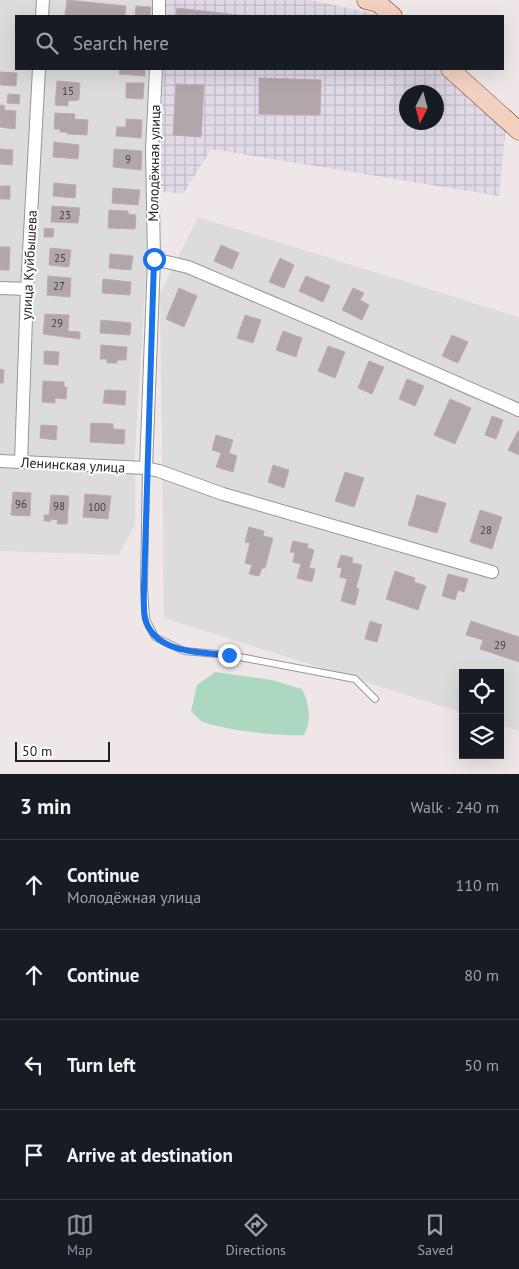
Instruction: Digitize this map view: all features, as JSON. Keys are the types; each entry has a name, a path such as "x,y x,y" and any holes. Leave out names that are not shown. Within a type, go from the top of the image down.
{"street":[{"path":"42,15 43,0"},
{"path":"159,0 159,15"},
{"path":"372,2 392,15"},
{"name":"улица Куйбышева","path":"21,462 27,289 39,70"},
{"name":"Молодёжная улица","path":"146,468 154,259 152,150 156,70"},
{"path":"451,70 519,131"},
{"path":"154,259 188,268 325,325 519,410"},
{"path":"0,288 27,289"},
{"name":"Ленинская улица","path":"0,461 159,470 223,494 492,572"}],"lane":[{"path":"146,468 144,586 146,619 154,638 184,651 238,657 355,679 375,699"}],"shaded area":[{"path":"0,0 154,0 156,15 15,15 15,70 153,70 148,239 135,453 135,524 119,555 0,551"},
{"path":"166,0 310,0 376,15 165,15"},
{"path":"163,70 440,70 506,125 499,196 211,149 183,194 158,191"},
{"path":"198,217 519,317 519,731 504,726 504,669 459,669 459,712 164,618 160,293"},
{"path":"215,672 272,680 302,689 309,712 308,724 304,735 253,732 225,728 202,721 191,711 197,685"}],"building":[{"path":"67,0 126,6 125,15 65,15"},
{"path":"136,6 151,7 150,15 135,15"},
{"path":"177,8 238,15 176,15"},
{"path":"120,70 145,70 145,76 119,74"},
{"path":"0,72 17,73 16,86 0,85"},
{"path":"259,78 321,80 320,115 259,114"},
{"path":"57,81 80,83 79,100 68,101 68,106 55,105"},
{"path":"126,83 144,83 143,99 126,98"},
{"path":"176,84 204,85 201,137 173,135"},
{"path":"8,94 20,95 19,104 7,103"},
{"path":"0,105 5,106 4,110 16,111 15,129 0,127"},
{"path":"55,113 75,114 74,119 88,120 87,135 67,134 67,132 60,132 60,129 54,129"},
{"path":"126,119 142,120 141,138 116,136 117,127 126,127"},
{"path":"54,142 79,145 78,159 53,157"},
{"path":"0,149 13,150 12,165 0,164"},
{"path":"114,149 142,151 141,170 113,167"},
{"path":"54,183 76,185 75,198 53,196"},
{"path":"0,186 10,186 10,199 0,199"},
{"path":"113,188 140,190 138,205 112,203"},
{"path":"52,206 80,208 78,223 51,222"},
{"path":"109,210 128,211 128,214 136,215 135,229 108,228"},
{"path":"44,228 54,229 53,237 44,237"},
{"path":"221,245 239,253 232,269 214,261"},
{"path":"0,247 10,247 9,270 0,270"},
{"path":"50,248 71,250 69,267 49,265"},
{"path":"110,254 133,256 131,270 109,268"},
{"path":"280,258 294,265 284,288 269,282"},
{"path":"48,276 71,278 70,297 47,295"},
{"path":"306,276 330,286 323,302 299,291"},
{"path":"103,279 131,282 130,295 102,293"},
{"path":"179,288 197,296 184,327 166,319"},
{"path":"353,288 364,293 360,300 369,305 362,320 342,310"},
{"path":"45,314 69,315 68,331 80,332 80,339 43,334"},
{"path":"245,315 261,320 253,343 237,338"},
{"path":"101,320 131,323 130,335 100,333"},
{"path":"283,331 302,338 296,357 276,350"},
{"path":"452,335 468,342 458,363 442,356"},
{"path":"101,345 127,347 126,360 117,360 117,363 107,363 107,359 100,359"},
{"path":"328,346 345,352 335,378 318,371"},
{"path":"44,351 59,352 58,365 44,364"},
{"path":"369,361 384,367 372,394 358,388"},
{"path":"0,369 4,370 3,383 0,383"},
{"path":"407,379 424,386 415,406 399,399"},
{"path":"43,381 64,382 64,387 67,387 66,399 55,398 55,403 42,402"},
{"path":"105,390 126,391 125,405 103,403"},
{"path":"450,399 471,408 455,444 434,435"},
{"path":"492,416 503,420 496,439 485,435"},
{"path":"91,423 113,424 113,429 125,430 124,444 90,442"},
{"path":"41,425 57,426 56,440 40,438"},
{"path":"519,431 519,455 508,450"},
{"path":"216,435 233,440 229,453 237,456 233,472 216,467 221,453 212,450"},
{"path":"273,465 289,470 284,488 268,482"},
{"path":"345,472 364,478 354,507 335,501"},
{"path":"13,492 31,493 30,516 11,515"},
{"path":"85,494 111,496 108,519 83,517"},
{"path":"51,495 69,496 67,524 57,524 58,520 51,519 51,521 44,521 44,515 49,515"},
{"path":"417,495 446,503 437,533 408,525"},
{"path":"480,510 502,517 492,549 470,542"},
{"path":"249,527 264,531 263,536 273,538 265,568 262,568 259,576 249,574 252,565 245,563 250,543 245,542"},
{"path":"293,541 308,544 307,548 314,550 309,568 315,569 312,582 297,578 301,564 293,562 295,553 290,552"},
{"path":"341,555 353,558 352,563 362,565 356,588 359,589 355,605 341,601 347,579 340,577 342,568 337,567"},
{"path":"395,571 415,578 414,582 426,586 418,610 386,599"},
{"path":"448,574 468,579 464,592 458,590 455,600 442,596"},
{"path":"370,621 382,625 377,642 365,639"},
{"path":"471,621 519,637 519,662 480,649 483,640 466,635"}],"route":[{"path":"154,259 146,468 144,586 146,619 154,638 184,651 229,655"}]}
